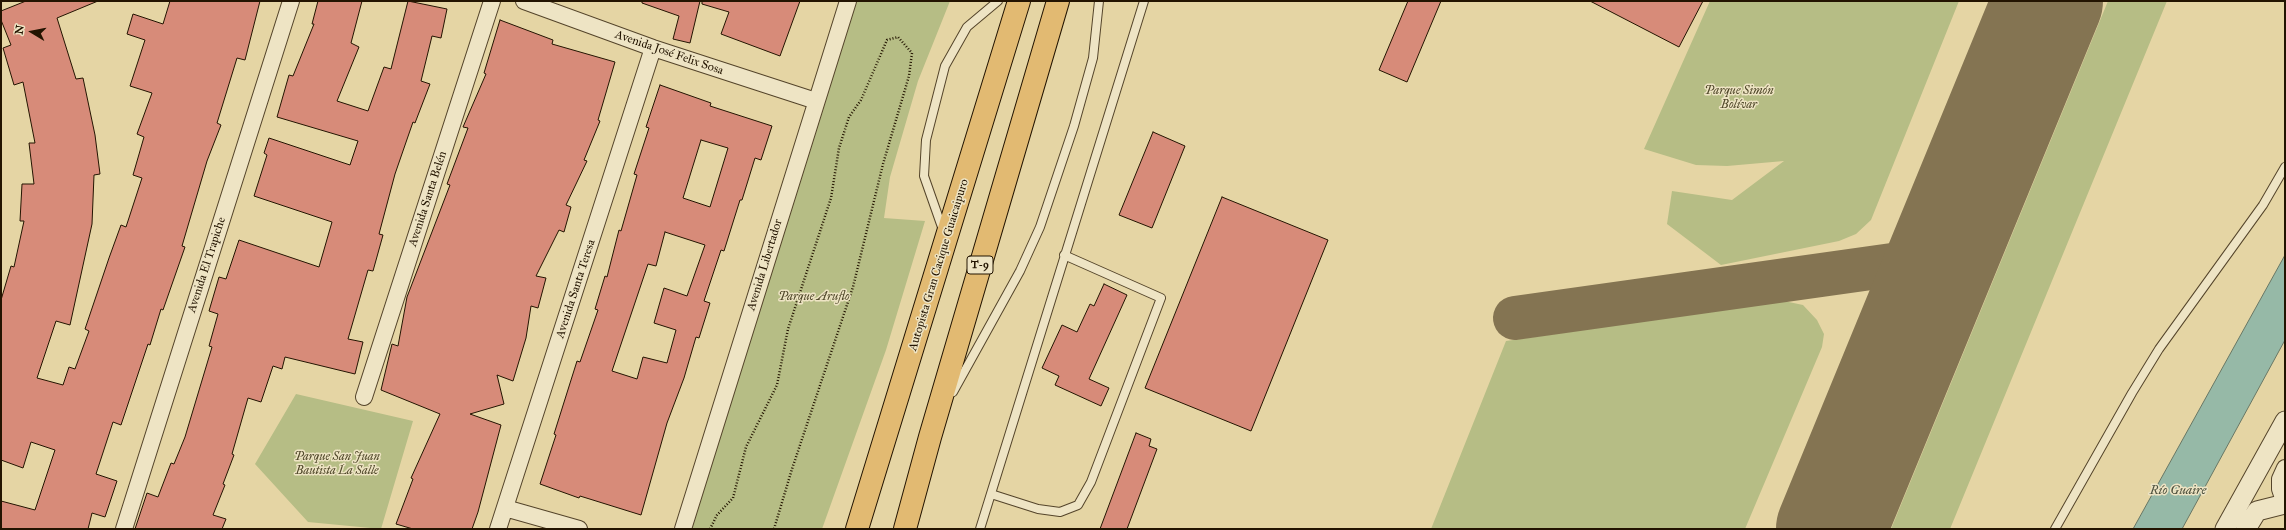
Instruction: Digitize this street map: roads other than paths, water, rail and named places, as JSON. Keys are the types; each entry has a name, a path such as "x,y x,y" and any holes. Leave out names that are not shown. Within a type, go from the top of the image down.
{"highway":[{"name":"Autopista Gran Cacique Guaicaipuro","path":"857,529 947,240 1019,1"},
{"name":"T-9","path":"904,529 1058,1"},
{"path":"850,529 868,492"}],"street":[{"name":"Avenida El Trapiche","path":"124,529 291,1"},
{"name":"Avenida Santa Belén","path":"364,397 492,1"},
{"name":"Avenida José Felix Sosa","path":"524,1 653,48 816,101"},
{"name":"Avenida Libertador","path":"683,529 848,1"},
{"name":"Avenida Santa Teresa","path":"498,529 653,48"},
{"path":"2225,529 2285,421"},
{"path":"2246,529 2257,511 2285,504 2280,489 2280,479 2285,468"},
{"path":"506,508 579,529"}],"lane":[{"path":"947,240 924,176 926,140 945,66 967,27 998,1"},
{"path":"930,437 972,354 1020,271 1040,227 1074,126 1093,58 1099,1"},
{"path":"980,529 1144,1"},
{"path":"2056,529 2132,393 2155,356 2262,205 2285,167"},
{"path":"991,494 1038,509 1060,512 1078,505 1091,482 1161,298 1064,255"}],"water":[{"name":"Río Guaire","path":"2285,255 2285,340 2182,529 2133,529"}],"park label":[{"name":"Parque Simón Bolívar","path":"1739,98"},
{"name":"Parque Aruflo","path":"814,297"},
{"name":"Parque San Juan Bautista La Salle","path":"337,464"}]}
